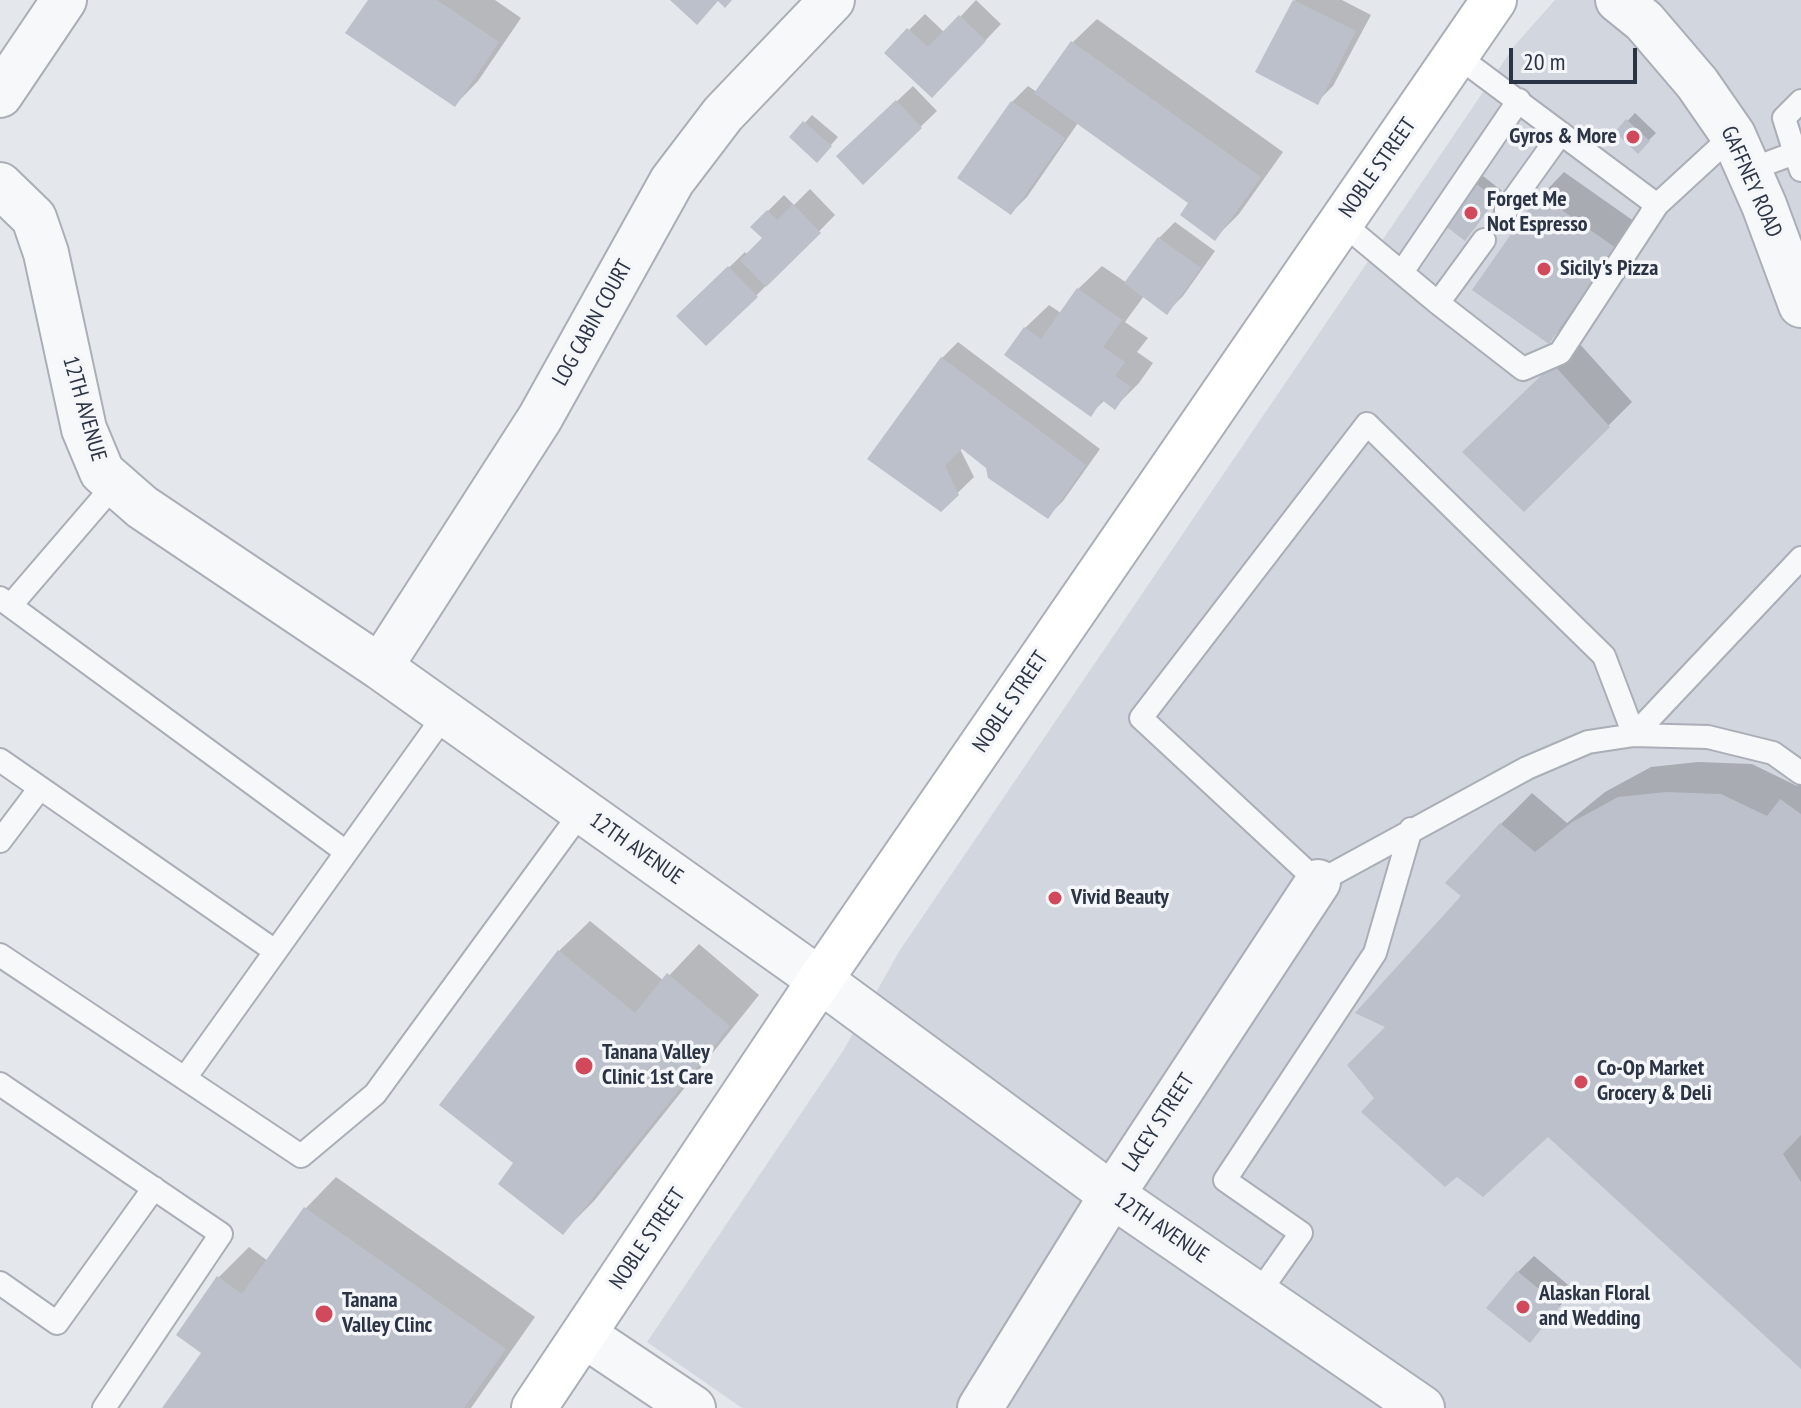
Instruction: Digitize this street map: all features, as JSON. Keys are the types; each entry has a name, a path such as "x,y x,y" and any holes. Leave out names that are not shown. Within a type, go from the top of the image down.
{"street":[{"path":"0,95 64,0"},
{"name":"LOG CABIN COURT","path":"380,667 540,418 672,181 723,114 832,0"},
{"name":"NOBLE STREET","path":"534,1408 820,980 1494,0"},
{"name":"GAFFNEY ROAD","path":"1618,0 1644,21 1697,83 1741,153 1801,305"},
{"name":"12TH AVENUE","path":"0,185 34,218 46,253 84,429 102,472 115,484 142,507 446,713 820,980 1112,1195 1422,1408"},
{"name":"LACEY STREET","path":"980,1408 1112,1195 1318,882"},
{"path":"584,1335 693,1408"}],"lane":[{"path":"1456,55 1657,205"},
{"path":"1402,272 1519,100"},
{"path":"1341,222 1523,369 1560,353 1657,205 1741,153 1798,161 1784,118 1801,101"},
{"path":"1506,210 1561,133"},
{"path":"1438,303 1484,240"},
{"path":"1634,735 1604,656 1367,424 1141,718 1318,882 1527,768 1588,742 1634,735 1708,737 1773,753 1801,773"},
{"path":"115,484 6,601 346,852"},
{"path":"1634,735 1801,558"},
{"path":"185,1078 446,713"},
{"path":"0,760 275,951"},
{"path":"0,841 40,788"},
{"path":"0,955 301,1156 375,1094 582,811"},
{"path":"1258,1294 1301,1233 1225,1180 1375,953 1411,829"},
{"path":"0,1084 221,1234 104,1408"},
{"path":"0,1283 57,1323 154,1188"}],"shaded area":[{"path":"1555,0 1801,0 1801,1408 742,1408 647,1342 843,1051 900,950 1515,45"}],"building":[{"path":"368,0 437,0 499,42 455,107 345,33"},
{"path":"670,0 732,0 725,8 718,1 697,25"},
{"path":"1293,0 1356,31 1318,105 1255,72"},
{"path":"959,15 986,41 932,98 884,53 907,28 928,47"},
{"path":"1071,41 1261,177 1215,241 1180,215 1188,203 1034,93"},
{"path":"896,100 922,128 863,185 836,156"},
{"path":"1011,101 1065,138 1011,215 957,178"},
{"path":"1626,119 1650,141 1638,154 1615,132"},
{"path":"803,121 832,146 817,163 789,137"},
{"path":"1474,182 1496,199 1465,241 1443,224"},
{"name":"Sicily's Pizza","path":"1539,194 1616,248 1549,344 1472,290"},
{"path":"793,204 821,233 766,287 740,260 762,238 750,227 767,210 777,220"},
{"path":"1158,237 1201,268 1167,315 1124,283"},
{"path":"728,266 758,297 706,346 676,316"},
{"path":"1077,288 1122,320 1103,347 1125,362 1115,376 1131,387 1115,410 1102,400 1091,417 1004,355 1024,327 1041,339"},
{"path":"941,357 1086,465 1048,519 988,478 986,468 962,449 945,466 959,495 941,512 867,459"},
{"path":"1553,364 1610,427 1524,512 1462,452"},
{"name":"Co-Op Market Grocery & Deli","path":"1666,792 1721,794 1767,816 1780,799 1801,814 1801,1135 1783,1154 1801,1182 1801,1369 1548,1137 1483,1197 1457,1177 1445,1187 1361,1112 1374,1098 1347,1065 1385,1027 1355,1013 1461,896 1445,883 1500,823 1535,852 1572,822 1618,797"},
{"name":"Tanana Valley Clinic 1st Care","path":"558,950 635,1013 667,973 730,1026 563,1235 498,1184 513,1163 439,1105"},
{"name":"Tanana Valley Clinc","path":"304,1207 506,1349 464,1408 162,1408 201,1353 176,1335 217,1276 242,1294"},
{"name":"Alaskan Floral and Wedding","path":"1517,1271 1560,1306 1530,1343 1486,1308"}],"place":[{"name":"Gyros & More","path":"1633,137"},
{"name":"Forget Me Not Espresso","path":"1471,213"},
{"name":"Sicily's Pizza","path":"1544,269"},
{"name":"Vivid Beauty","path":"1055,898"},
{"name":"Tanana Valley Clinic 1st Care","path":"584,1066"},
{"name":"Co-Op Market Grocery & Deli","path":"1581,1082"},
{"name":"Alaskan Floral and Wedding","path":"1523,1307"},
{"name":"Tanana Valley Clinc","path":"324,1314"}]}
